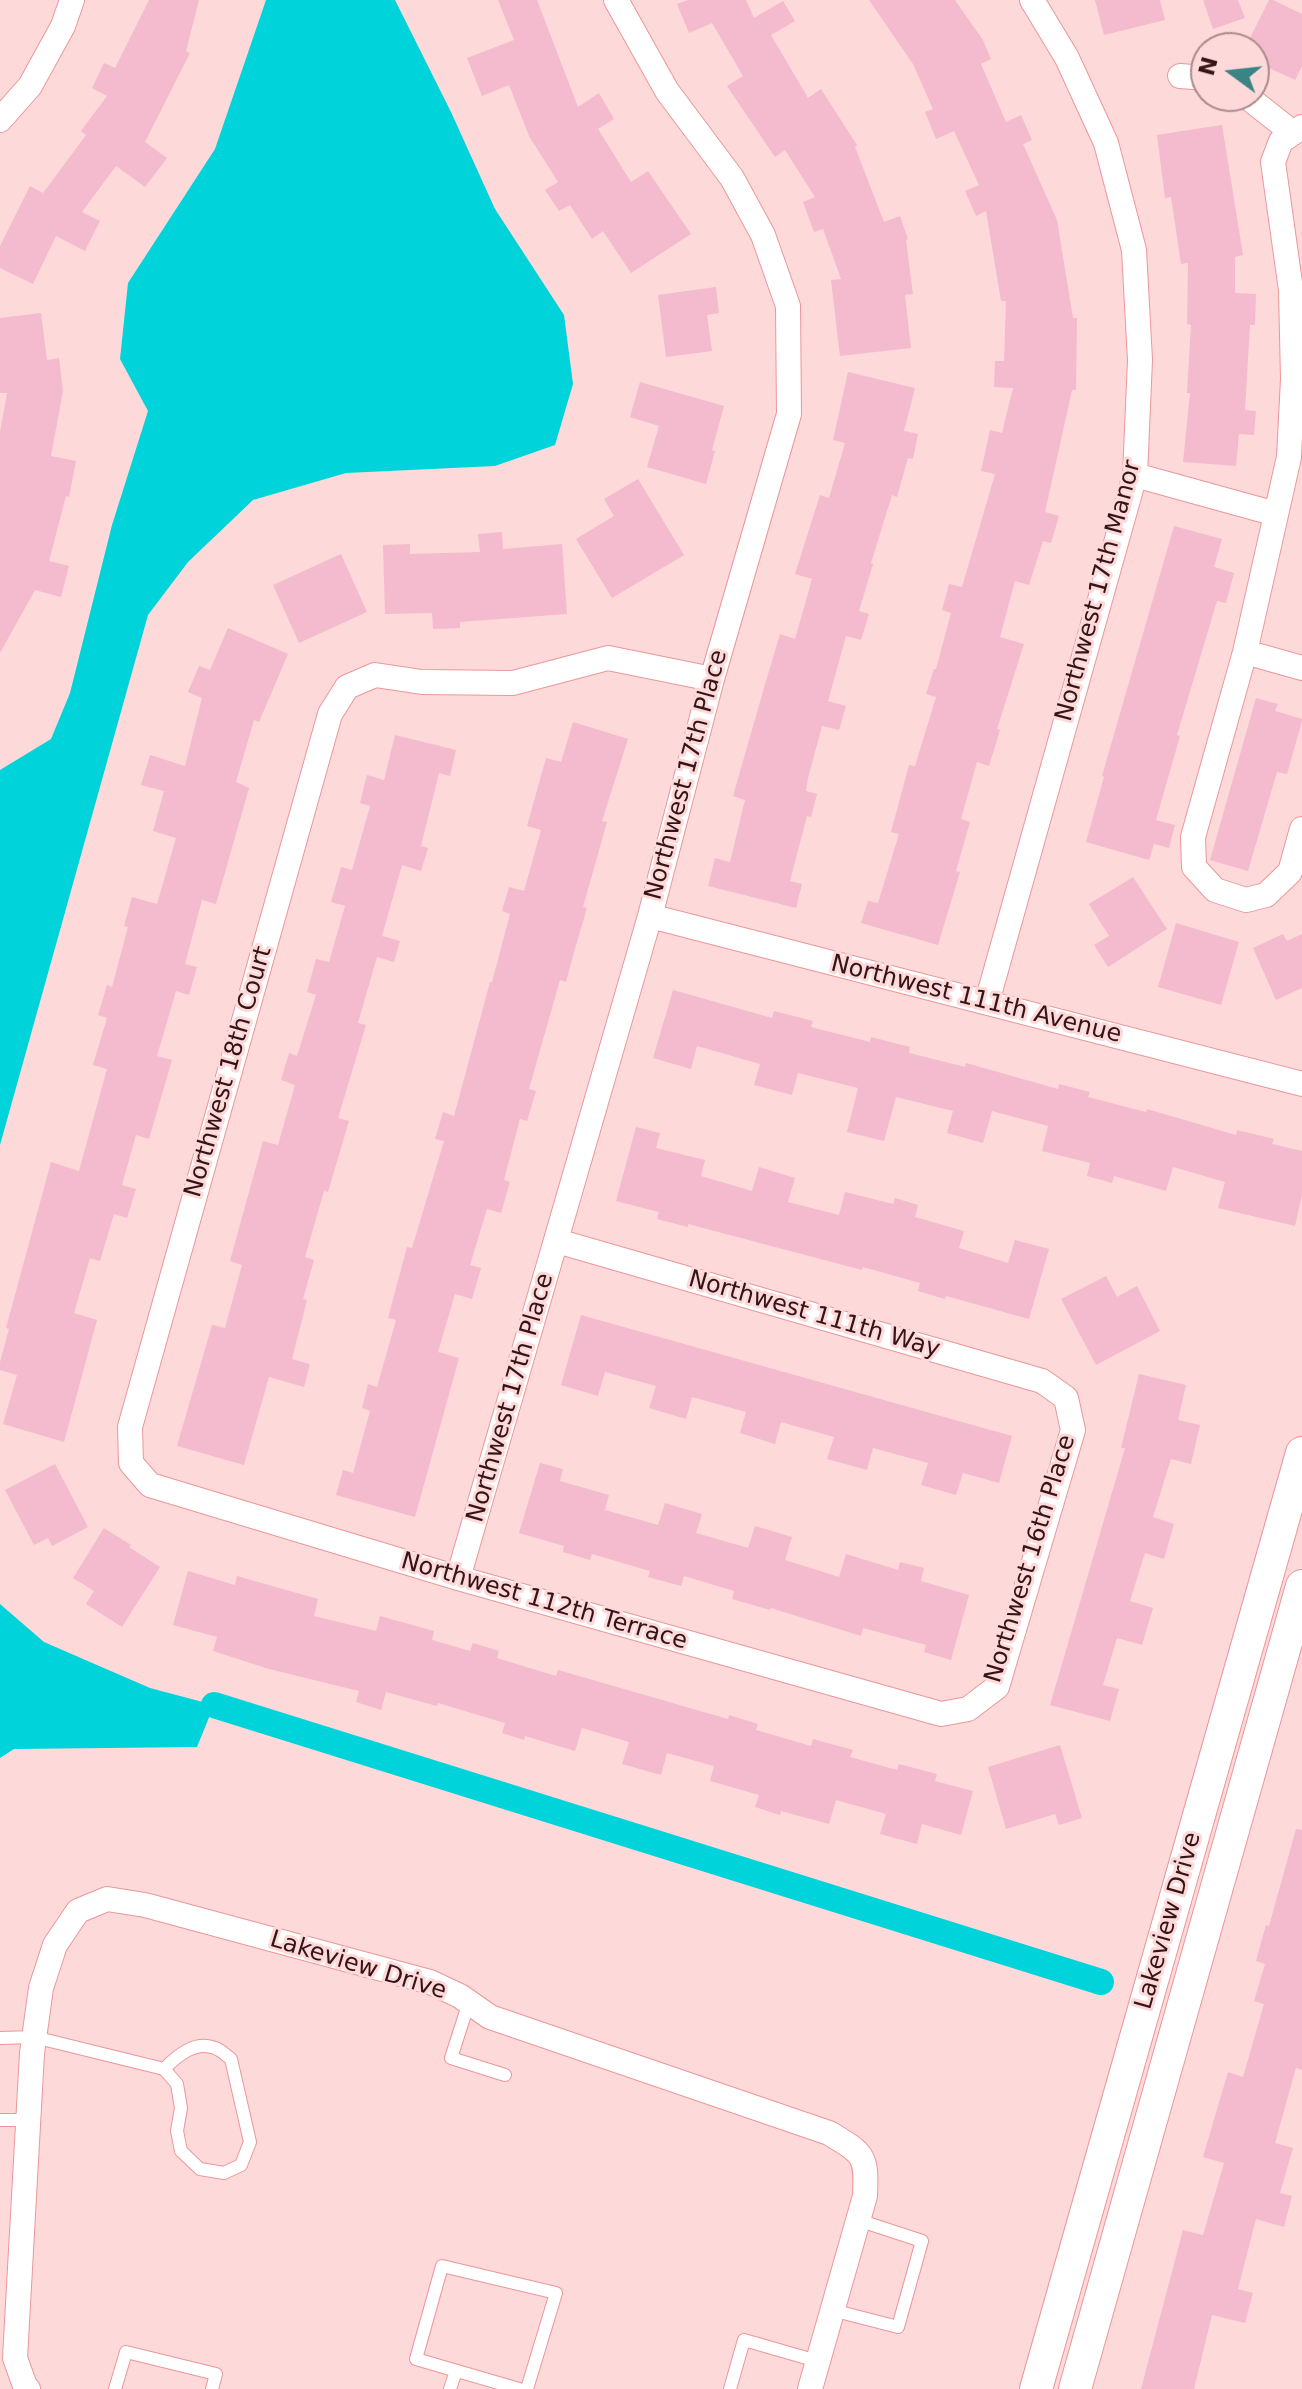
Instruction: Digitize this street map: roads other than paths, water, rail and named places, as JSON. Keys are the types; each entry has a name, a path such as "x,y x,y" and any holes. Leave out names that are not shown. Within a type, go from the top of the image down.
{"street":[{"path":"0,120 30,86 63,26 72,0"},
{"name":"Northwest 17th Place","path":"458,1578 650,916 712,679 789,414 788,306 763,235 732,178 667,91 616,0"},
{"name":"Northwest 17th Manor","path":"987,1002 1135,475 1140,360 1134,250 1106,143 1067,58 1032,0"},
{"path":"1180,76 1190,77"},
{"path":"1270,112 1298,130 1281,141 1273,162 1291,290 1293,379 1289,457 1245,652 1193,837 1194,867 1215,890 1246,900 1266,895 1290,872 1302,829"},
{"path":"1135,475 1276,514"},
{"path":"1245,652 1302,668"},
{"name":"Northwest 18th Court","path":"131,1463 130,1427 138,1397 330,714 347,687 375,675 422,682 513,683 608,658 712,679"},
{"name":"Northwest 111th Avenue","path":"650,916 1302,1084"},
{"name":"Northwest 111th Way","path":"557,1241 1042,1381 1066,1398"},
{"name":"Northwest 16th Place","path":"968,1709 997,1687 1073,1430 1066,1398"},
{"name":"Lakeview Drive","path":"1036,2389 1302,1453"},
{"name":"Northwest 112th Terrace","path":"131,1463 150,1485 458,1578 941,1714 968,1709"},
{"name":"Lakeview Drive","path":"1075,2389 1302,1586"},
{"name":"Lakeview Drive","path":"28,2389 15,2358 28,2120 41,1988 55,1945 78,1911 107,1899 145,1905 430,1982 490,2017 829,2133 855,2149 867,2166 865,2196 810,2389"}],"lane":[{"path":"469,2002 451,2058 505,2075"},
{"path":"0,2038 34,2037 164,2069 177,2084 181,2108 177,2131 181,2151 200,2169 224,2173 241,2165 250,2142 231,2059 214,2047 197,2047 182,2052 164,2069"},
{"path":"0,2120 28,2120"},
{"path":"832,2310 898,2327 922,2241 858,2220"},
{"path":"519,2389 416,2359 442,2266 556,2293 527,2389"},
{"path":"730,2389 744,2340 817,2361"},
{"path":"115,2389 126,2352 216,2374 212,2389"},
{"path":"450,2389 456,2371"}],"water":[{"path":"266,0 395,0 495,209 564,315 573,384 555,445 495,466 346,473 253,500 188,562 148,615 0,1145 0,770 51,739 70,693 112,525 148,411 120,359 128,283 215,149"},
{"path":"0,1604 44,1642 150,1688 214,1705 197,1747 14,1749 0,1758"}],"waterway":[{"path":"214,1705 1101,1982"}]}
